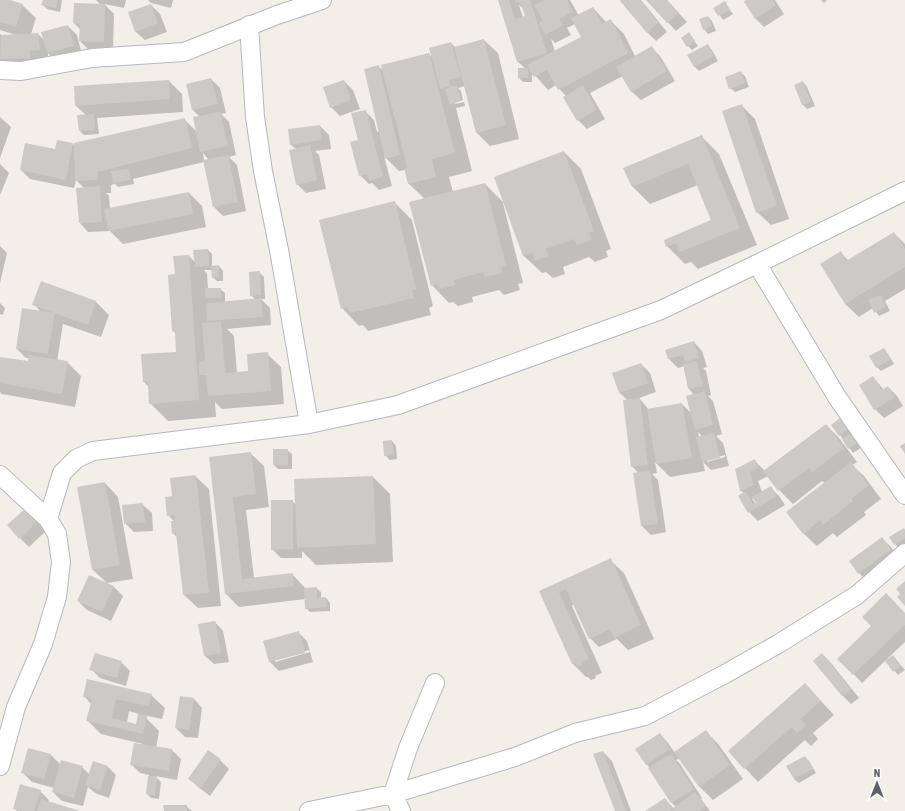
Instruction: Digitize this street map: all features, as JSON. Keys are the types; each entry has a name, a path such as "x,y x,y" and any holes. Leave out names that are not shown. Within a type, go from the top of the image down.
{"street":[{"path":"0,70 21,71 92,58 184,52 249,25 322,0"},
{"path":"249,25 255,117 309,424"},
{"path":"48,519 62,473 76,459 93,451 309,424 398,405 662,310 905,191"},
{"path":"757,264 837,397 905,495"},
{"path":"0,475 48,519 57,534 61,562 57,597 43,644 16,707 0,766"},
{"path":"309,811 392,794 515,757 575,733 645,716 778,644 857,595 905,553"},
{"path":"401,811 392,794 408,748 434,683"}],"building":[{"path":"0,0 10,0 23,4 16,27 0,22"},
{"path":"43,0 58,0 56,8 41,5"},
{"path":"498,0 509,0 515,19 525,16 520,2 516,3 515,0 530,0 547,53 517,62"},
{"path":"545,0 567,0 573,12 559,19 563,25 545,35 539,23 543,21 534,5"},
{"path":"641,0 659,22 647,33 620,1"},
{"path":"646,0 667,0 679,13 667,23"},
{"path":"746,0 773,0 776,5 755,19 744,2"},
{"path":"725,1 730,10 718,16 713,8"},
{"path":"74,3 105,4 104,42 79,41 80,24 73,23"},
{"path":"151,4 158,23 135,32 128,12"},
{"path":"593,7 602,24 611,19 628,53 558,90 547,70 534,77 527,65 581,37 571,18"},
{"path":"708,16 712,26 703,30 699,19"},
{"path":"68,25 74,46 47,53 41,32"},
{"path":"689,32 695,41 687,47 681,38"},
{"path":"38,33 40,50 30,51 30,58 0,59 1,35"},
{"path":"484,39 506,125 476,133 454,47"},
{"path":"451,42 461,77 449,80 451,86 440,89 429,48"},
{"path":"708,44 714,56 694,67 687,55"},
{"path":"652,46 667,71 631,92 616,67"},
{"path":"429,53 455,153 432,159 436,177 408,184 404,168 407,167 381,65"},
{"path":"379,65 400,155 385,159 364,69"},
{"path":"518,68 528,68 528,78 518,78"},
{"path":"741,71 745,83 729,89 725,77"},
{"path":"211,78 218,104 192,110 186,84"},
{"path":"169,80 170,99 75,106 74,86"},
{"path":"344,80 351,100 330,108 323,87"},
{"path":"803,81 811,102 802,105 794,85"},
{"path":"457,85 461,101 450,105 445,89"},
{"path":"583,85 597,110 577,121 563,97"},
{"path":"742,104 777,206 756,213 722,111"},
{"path":"366,110 383,177 369,181 367,174 359,176 350,142 358,140 351,113"},
{"path":"220,112 228,146 200,152 193,117"},
{"path":"94,114 95,130 79,131 77,115"},
{"path":"185,118 192,148 98,172 98,180 75,181 74,143"},
{"path":"320,125 322,140 290,145 288,129"},
{"path":"702,135 740,228 680,252 676,243 666,247 664,240 711,220 688,164 632,187 623,168"},
{"path":"57,140 73,143 66,180 20,170 25,143 55,149"},
{"path":"310,145 317,180 296,185 289,150"},
{"path":"564,151 594,231 589,233 591,240 577,245 574,239 546,249 548,256 535,261 532,253 523,256 494,177"},
{"path":"228,155 238,202 213,207 203,160"},
{"path":"129,169 131,180 113,183 111,171"},
{"path":"485,183 506,265 501,267 503,273 485,277 483,272 454,280 456,285 439,289 438,284 431,286 409,202"},
{"path":"100,186 102,222 79,223 76,188"},
{"path":"189,192 193,214 109,231 104,209"},
{"path":"395,201 416,289 412,290 414,298 350,313 348,307 341,309 319,220"},
{"path":"894,232 905,249 905,267 845,304 820,264 841,251 846,261"},
{"path":"208,249 209,266 195,267 193,250"},
{"path":"189,255 199,400 149,404 148,382 143,382 141,354 176,352 175,331 172,331 168,275 175,274 173,256"},
{"path":"219,265 219,277 212,278 211,266"},
{"path":"260,271 261,295 250,296 249,272"},
{"path":"41,281 96,301 88,325 32,305"},
{"path":"205,288 221,288 221,298 206,298"},
{"path":"881,295 886,307 874,313 868,300"},
{"path":"261,298 263,317 207,321 206,303"},
{"path":"22,308 55,313 48,354 16,349"},
{"path":"221,321 225,373 248,371 247,354 268,352 271,391 208,396 206,375 199,375 199,362 205,361 202,323"},
{"path":"694,341 699,358 685,362 683,355 668,359 665,350"},
{"path":"884,348 891,359 876,368 869,356"},
{"path":"29,355 68,361 62,394 0,383 0,357 28,361"},
{"path":"697,361 703,386 688,389 683,364"},
{"path":"641,363 648,383 619,393 612,373"},
{"path":"873,376 882,390 888,386 895,397 874,410 859,385"},
{"path":"705,391 713,425 695,430 686,396"},
{"path":"640,398 648,465 631,467 623,400"},
{"path":"682,403 692,458 656,464 647,409"},
{"path":"840,418 848,429 839,436 831,425"},
{"path":"826,424 844,448 812,472 809,468 778,491 763,471"},
{"path":"852,432 858,443 848,449 842,439"},
{"path":"714,433 720,458 702,462 696,437"},
{"path":"392,440 394,455 384,456 383,441"},
{"path":"905,443 905,454 900,446"},
{"path":"273,449 288,449 288,465 273,465"},
{"path":"251,452 256,494 233,497 242,579 293,573 294,586 225,594 209,457"},
{"path":"755,459 759,467 750,472 754,485 740,491 735,469"},
{"path":"851,462 869,485 852,498 853,501 823,525 820,520 803,534 786,512"},
{"path":"650,470 658,524 641,526 633,473"},
{"path":"196,475 209,593 183,595 176,533 172,534 171,521 175,521 174,515 167,516 165,497 172,496 170,478"},
{"path":"373,476 376,544 297,548 294,479"},
{"path":"105,482 120,565 92,570 77,487"},
{"path":"771,486 777,496 748,513 738,496 745,491 753,504 756,503 752,497"},
{"path":"271,500 293,500 293,549 271,550"},
{"path":"143,503 145,522 124,524 122,505"},
{"path":"26,508 38,521 19,539 7,525"},
{"path":"904,528 905,538 894,545 889,537"},
{"path":"882,537 891,550 858,574 849,561"},
{"path":"611,558 641,625 614,638 610,629 589,639 566,589 559,592 589,659 582,662 583,664 577,667 575,663 572,664 539,591"},
{"path":"89,575 114,586 102,612 77,601"},
{"path":"905,581 905,606 897,597 900,594 896,589"},
{"path":"317,587 317,598 326,597 327,607 305,609 304,588"},
{"path":"886,593 905,613 905,625 853,675 837,659 871,626 862,617"},
{"path":"215,621 221,653 204,656 198,624"},
{"path":"299,631 305,653 269,662 263,641"},
{"path":"95,653 122,661 117,678 89,670"},
{"path":"822,653 851,689 842,696 813,661"},
{"path":"893,655 901,666 893,672 885,661"},
{"path":"87,679 152,694 149,706 116,699 112,718 136,724 138,714 147,716 143,734 86,721 92,699 83,697"},
{"path":"805,683 821,701 800,719 806,725 797,733 792,727 744,769 728,751"},
{"path":"180,696 194,698 189,730 175,728"},
{"path":"706,730 730,765 699,787 674,752"},
{"path":"660,733 670,749 646,765 635,749"},
{"path":"134,743 172,749 169,771 130,765"},
{"path":"28,748 51,754 44,779 21,773"},
{"path":"208,750 221,759 201,788 188,779"},
{"path":"603,751 626,811 615,811 593,754"},
{"path":"671,754 694,789 671,803 648,768"},
{"path":"805,756 813,769 794,779 786,766"},
{"path":"61,760 83,766 74,798 52,792"},
{"path":"93,761 108,766 100,790 85,785"},
{"path":"148,776 157,776 155,796 146,794"},
{"path":"20,784 41,790 34,811 21,811 13,809"},
{"path":"695,792 706,806 699,811 675,811 673,808"},
{"path":"665,798 672,810 645,811"},
{"path":"41,799 80,811 37,811"},
{"path":"163,805 187,805 187,811 164,811"}]}
